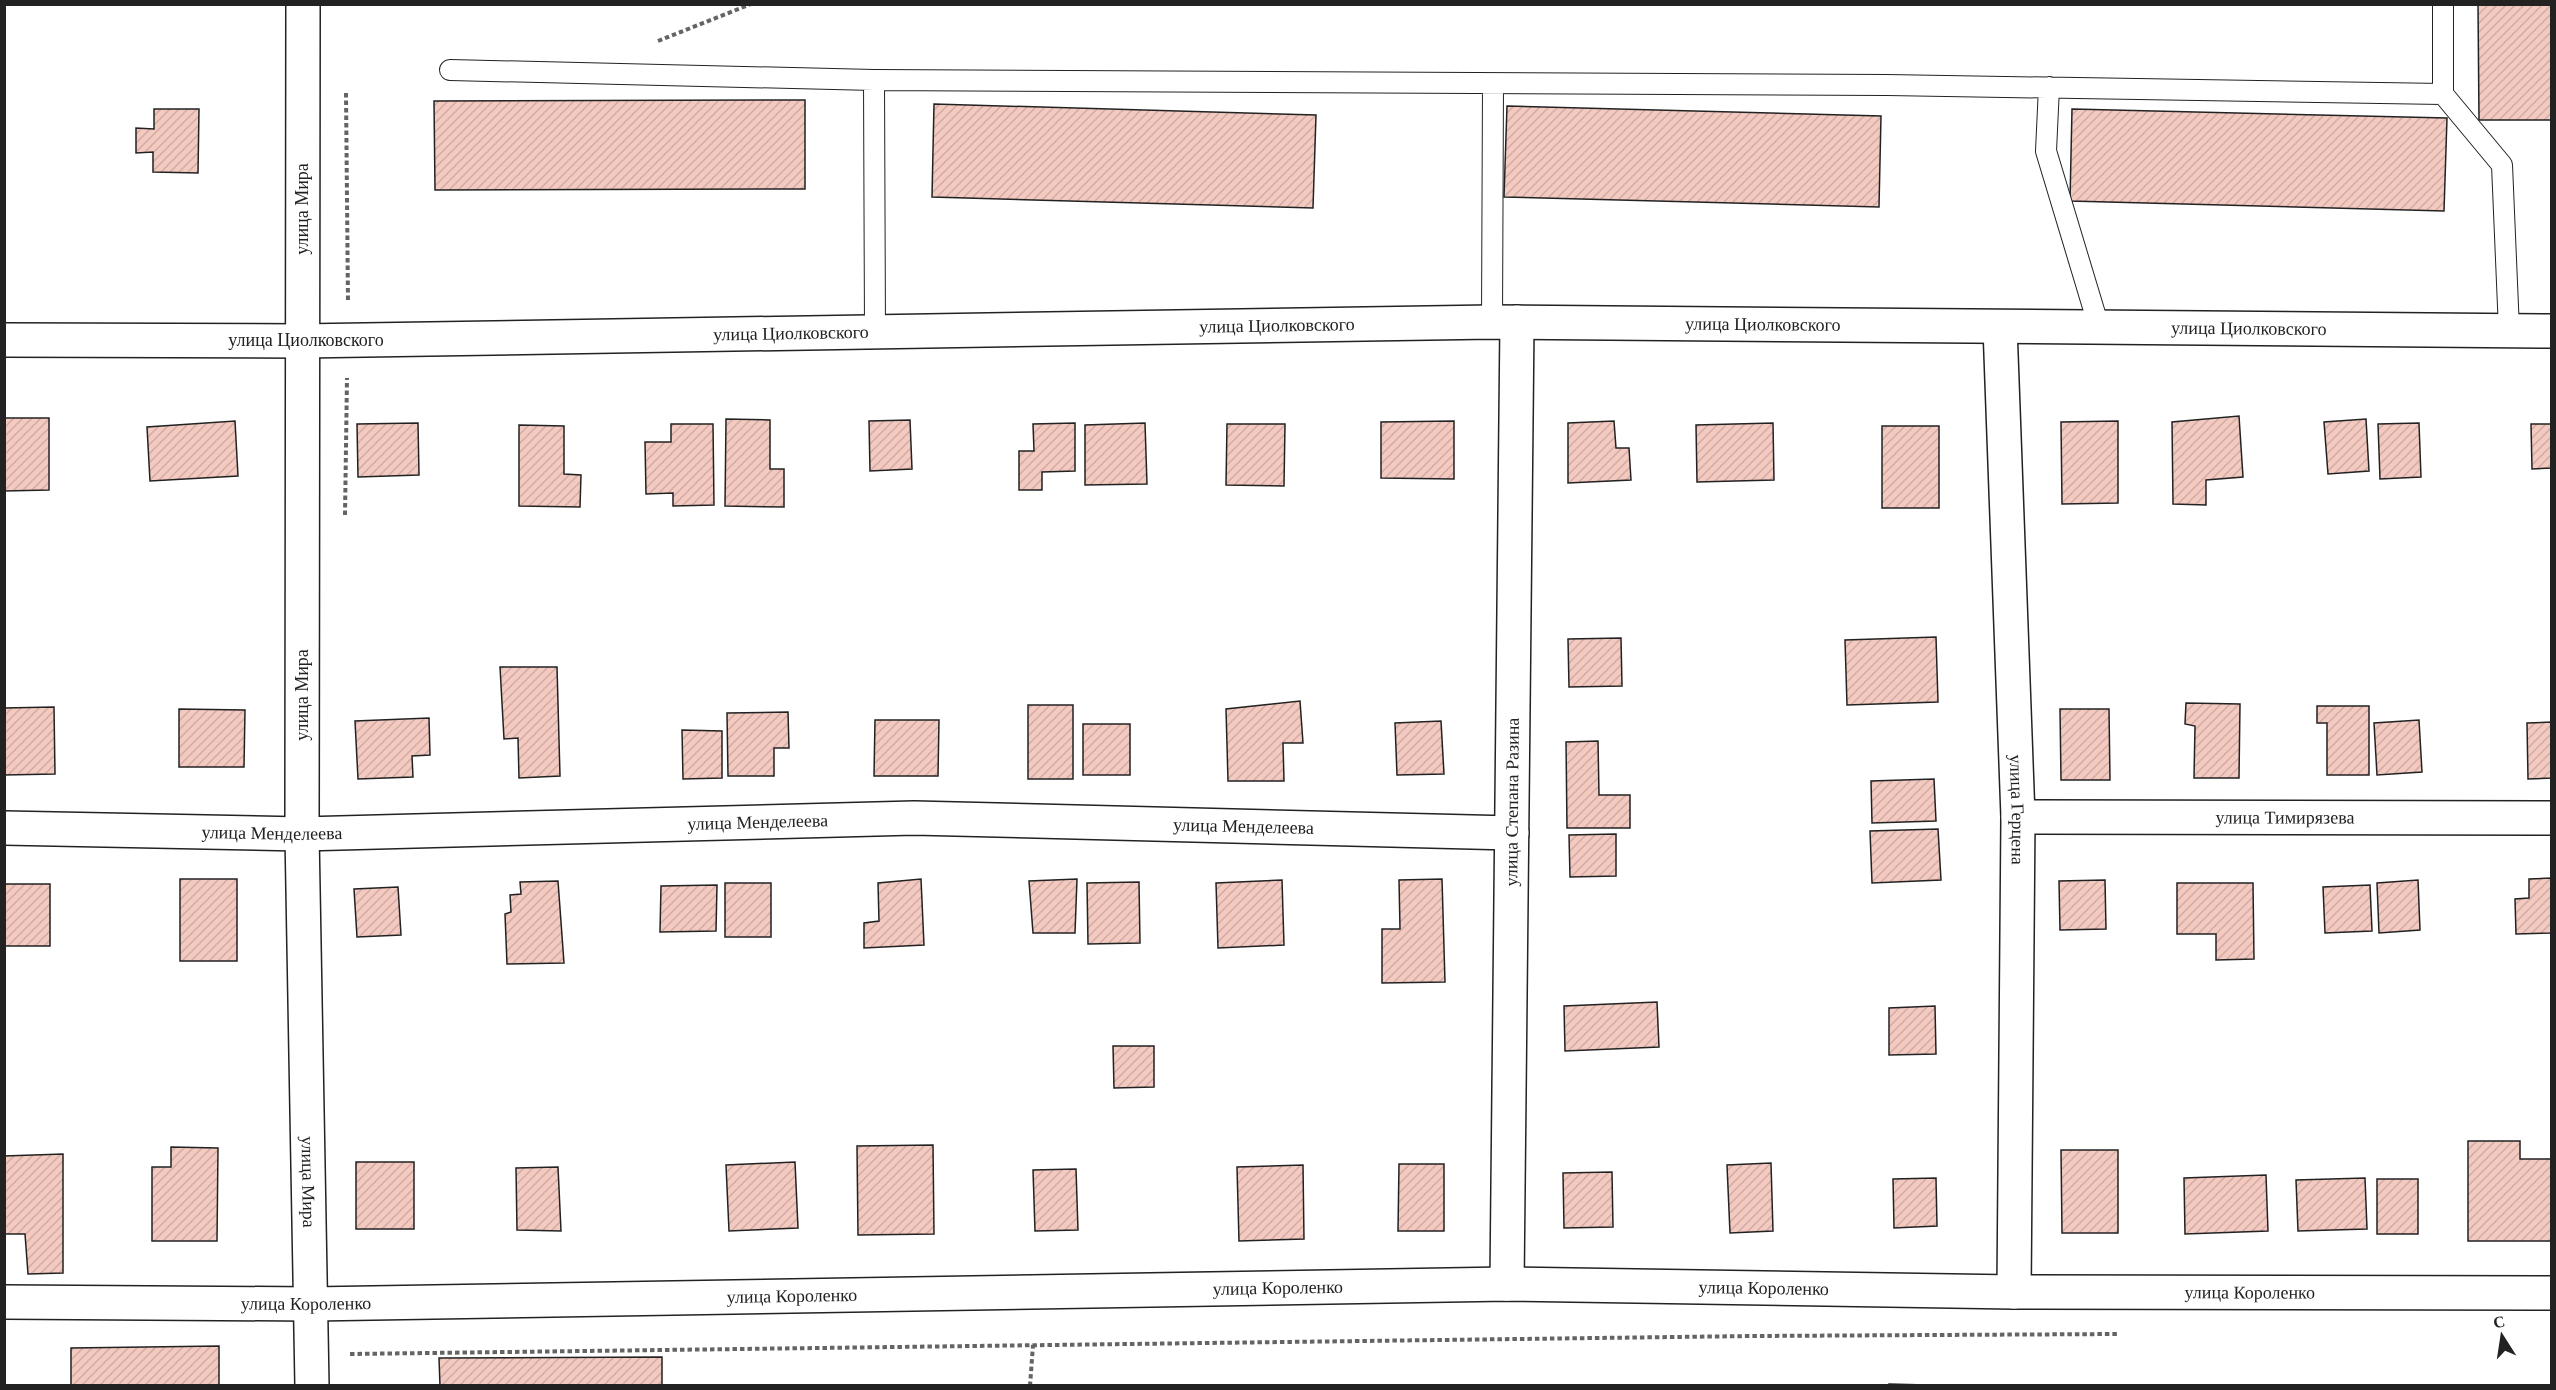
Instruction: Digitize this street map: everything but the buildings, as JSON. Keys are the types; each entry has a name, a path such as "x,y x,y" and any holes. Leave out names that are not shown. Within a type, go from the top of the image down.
{"street":[{"name":"улица Мира","path":"303,4 302,834 312,1386"},
{"name":"улица Циолковского","path":"4,340 302,341 1504,322 2552,331"},
{"name":"улица Степана Разина","path":"1504,322 1512,833 1507,1284"},
{"name":"улица Герцена","path":"2000,327 2018,817 2014,1292"},
{"name":"улица Тимирязева","path":"2018,817 2552,818"},
{"name":"улица Менделеева","path":"4,828 302,834 914,818 1512,833"},
{"name":"улица Короленко","path":"4,1302 312,1304 1507,1284 2014,1292 2552,1293"}],"lane":[{"path":"2443,4 2443,94 2502,165 2509,330"},
{"path":"450,70 874,80 2049,87 2443,94"},
{"path":"874,80 875,332"},
{"path":"1493,84 1504,322"},
{"path":"2049,87 2046,151 2099,327"}],"path":[{"path":"653,43 751,4"},
{"path":"343,1354 1752,1336 2130,1334"},
{"path":"1030,1386 1033,1345"}]}
